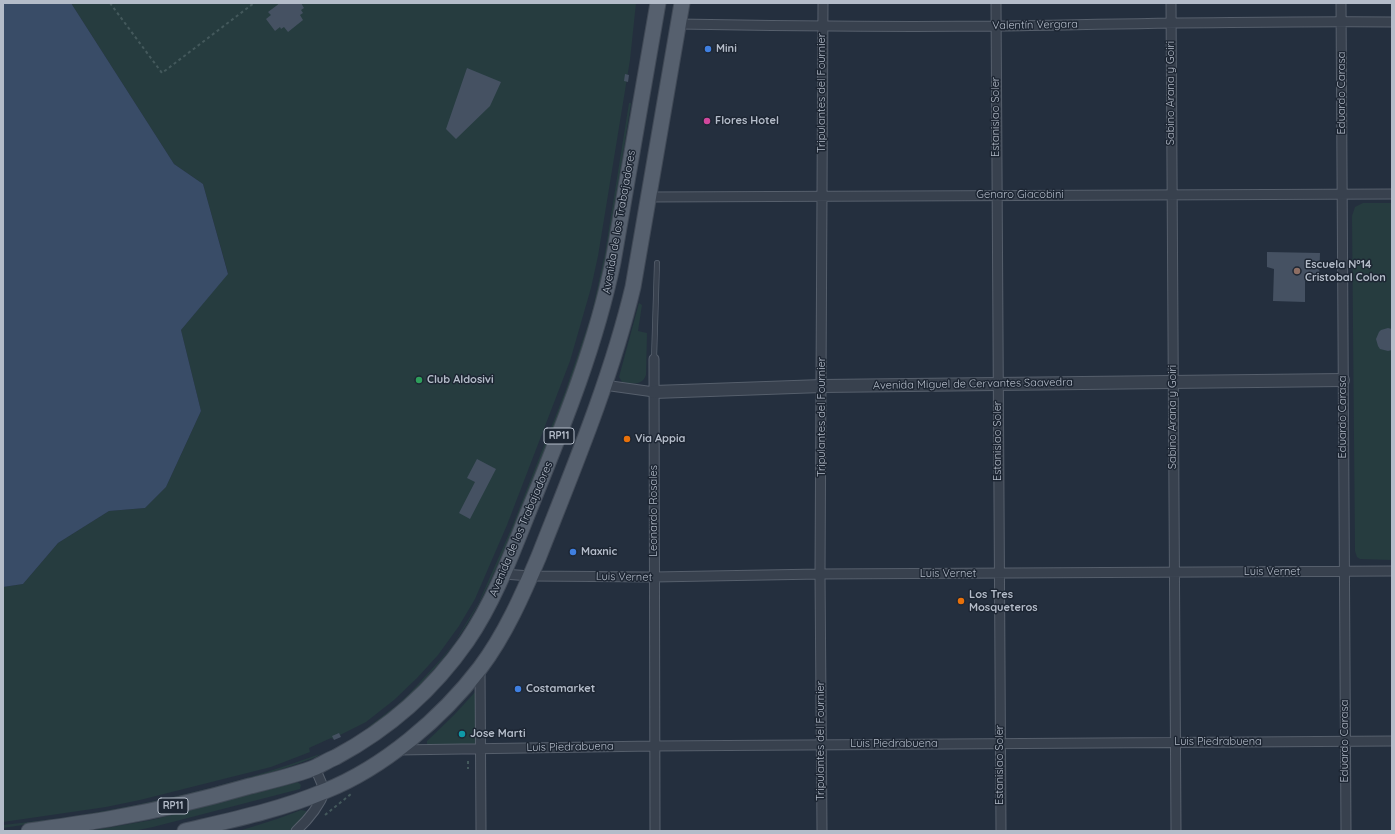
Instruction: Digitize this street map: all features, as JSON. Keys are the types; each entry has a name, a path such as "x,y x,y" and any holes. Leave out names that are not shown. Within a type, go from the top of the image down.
{"main road":[{"path":"652,3 655,23"},
{"name":"Avenida de los Trabajadores","path":"29,831 112,818 168,807 227,793 315,768 375,733 395,718 416,701 450,664 467,641 504,574 565,420 590,351 606,293 658,3"},
{"name":"RP11","path":"185,831 271,809 325,791 375,765 397,750 441,712 480,668 507,625 530,576 572,470 604,385 624,325 633,287 682,3"}],"street":[{"name":"Tripulantes del Fournier","path":"822,831 820,574 823,3"},
{"name":"Estanislao Soler","path":"996,3 1001,831"},
{"name":"Sabino Arana y Goiri","path":"1171,3 1176,831"},
{"name":"Eduardo Carasa","path":"1341,3 1346,831"},
{"name":"Valentín Vergara","path":"679,24 996,26 1171,23 1392,22"},
{"name":"Genaro Giacobini","path":"649,197 1392,194"},
{"name":"Leonardo Rosales","path":"654,359 655,831"},
{"name":"Avenida Miguel de Cervantes Saavedra","path":"604,385 654,392 822,386 1343,380"},
{"name":"Luis Vernet","path":"504,574 530,576 654,577 820,574 1392,571"},
{"path":"480,668 481,831"},
{"name":"Luis Piedrabuena","path":"397,750 654,746 1392,741"},
{"path":"296,831 320,803 325,791 315,768"},
{"path":"307,820 307,831"}],"lane":[{"name":"Leonardo Rosales","path":"654,359 656,263"}],"path":[{"path":"110,3 162,73 254,3"},
{"path":"468,761 468,769"},
{"path":"322,817 357,791"}],"green space":[{"name":"Club Aldosivi","path":"71,3 636,3 630,60 598,256 591,288 570,361 507,525 475,599 459,626 438,655 394,700 366,722 340,735 339,734 333,739 331,738 309,748 310,752 271,767 140,800 106,807 3,822 3,587 23,584 58,543 109,511 145,508 166,487 201,411 181,330 228,273 203,184 174,164"},
{"path":"629,103 631,103 615,208 593,313 580,357 564,401 519,516 483,596 453,645 434,669 398,707 377,723 367,728 409,694 454,643 479,602 512,527 565,392 592,313 605,253"},
{"path":"1363,203 1392,203 1392,560 1360,559 1357,557 1355,551 1352,216 1355,207"},
{"path":"639,303 642,305 638,331 647,333 646,375 639,383 622,382 619,377"},
{"path":"476,691 475,745 424,746 427,744 427,741"},
{"path":"320,754 316,757 266,774 187,796 108,813 3,828 3,825 56,819 136,805 189,793 242,779"},
{"path":"298,782 301,785 300,789 153,827 133,831 89,831 152,820"},
{"path":"301,810 306,811 306,815 289,831 239,831 277,819"}],"water":[{"path":"3,3 71,3 174,164 203,184 228,274 181,330 201,411 166,487 145,508 109,511 58,543 23,584 3,587"}],"building":[{"path":"280,3 301,3 304,8 301,10 303,13 300,15 303,20 288,32 284,27 281,29 280,27 275,31 266,19 271,15 268,12"},
{"path":"467,68 501,82 490,106 456,139 446,129"},
{"path":"625,74 629,75 628,82 624,81"},
{"path":"1267,252 1320,253 1319,281 1305,281 1305,302 1273,301 1274,269 1267,267"},
{"path":"1388,328 1392,329 1392,350 1388,351 1380,349 1376,339 1381,330"},
{"path":"477,459 496,469 470,519 459,513 475,482 467,478"},
{"path":"339,733 341,737 334,740 332,736"}],"place":[{"name":"Mini","path":"708,49"},
{"name":"Flores Hotel","path":"707,121"},
{"name":"Escuela N°14 Cristobal Colon","path":"1297,271"},
{"name":"Club Aldosivi","path":"419,380"},
{"name":"Via Appia","path":"627,439"},
{"name":"Maxnic","path":"573,552"},
{"name":"Los Tres Mosqueteros","path":"961,601"},
{"name":"Costamarket","path":"518,689"},
{"name":"Jose Marti","path":"462,734"}]}
